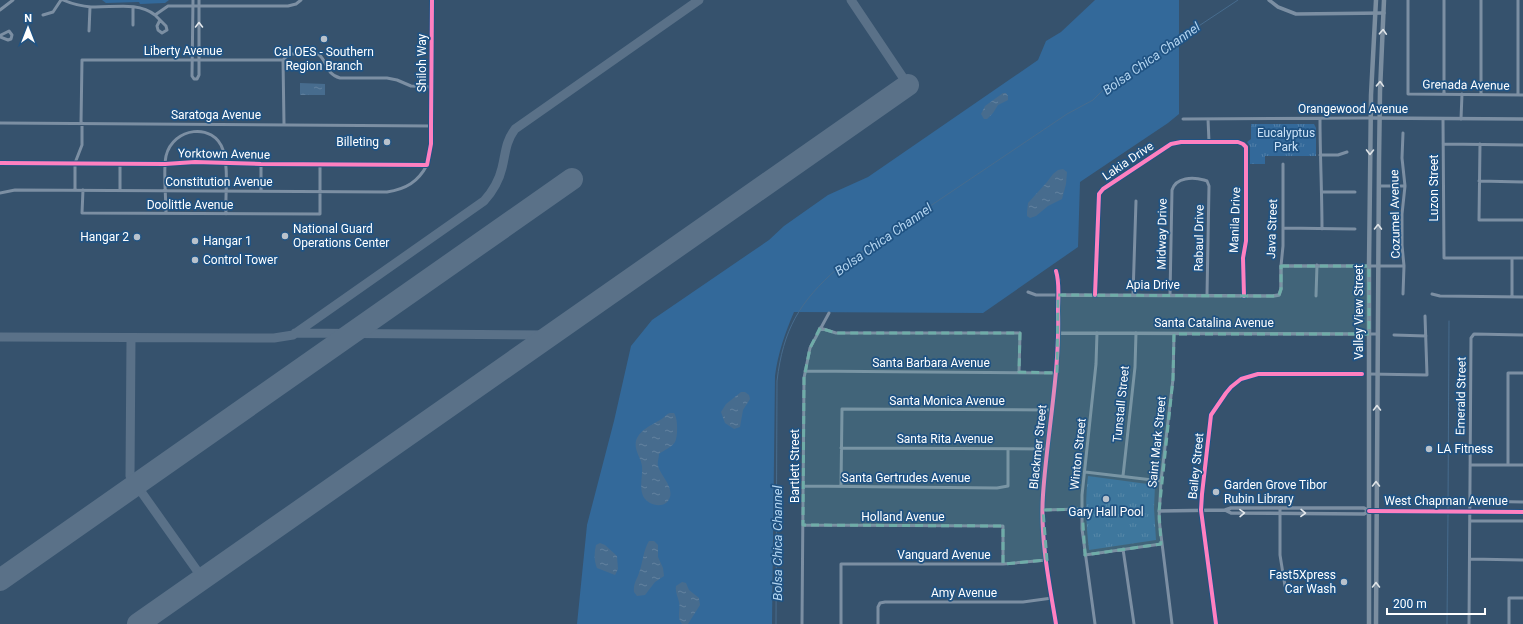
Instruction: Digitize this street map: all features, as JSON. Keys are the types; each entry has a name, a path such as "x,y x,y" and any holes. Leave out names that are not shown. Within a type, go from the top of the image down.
{"main road":[{"name":"Valley View Street","path":"1369,624 1369,266 1371,118 1376,0"},
{"name":"Valley View Street","path":"1376,624 1378,186 1384,0"},
{"path":"1369,428 1376,439"},
{"path":"1369,436 1376,439"},
{"name":"West Chapman Avenue","path":"1369,511 1523,512"},
{"path":"1369,616 1376,616"}],"street":[{"path":"0,10 13,0"},
{"path":"43,16 53,12 62,0 73,4 90,7 133,7 150,10 160,20"},
{"path":"73,4 75,0"},
{"path":"193,0 192,76 194,79 197,79 199,75 199,0"},
{"path":"155,15 168,6 288,6 296,4 301,0"},
{"name":"Shiloh Way","path":"427,165 431,126 432,0"},
{"path":"1269,0 1278,8 1296,14 1384,13"},
{"name":"Grenada Avenue","path":"1408,0 1408,94 1523,95"},
{"path":"1444,0 1444,94"},
{"path":"1481,0 1481,94"},
{"path":"1518,0 1518,95"},
{"path":"89,31 90,7"},
{"path":"133,7 133,25"},
{"path":"1518,16 1523,16"},
{"name":"Liberty Avenue","path":"82,123 82,60 283,60 290,54 318,54 322,57 329,72 333,76 340,78 387,78 397,80 411,86 432,87"},
{"path":"1518,56 1523,56"},
{"path":"283,60 284,124"},
{"path":"1462,94 1462,119"},
{"name":"Luzon Street","path":"1443,118 1444,258 1512,258"},
{"name":"Orangewood Avenue","path":"1183,119 1523,119"},
{"path":"1208,119 1209,142"},
{"path":"1320,120 1322,229"},
{"name":"Saratoga Avenue","path":"0,123 431,126"},
{"path":"75,190 75,163 82,145 82,123"},
{"path":"196,124 196,132"},
{"path":"166,213 165,164 167,154 173,140 185,133 196,132 208,134 217,140 222,150 225,162 226,214"},
{"name":"Cozumel Avenue","path":"1403,133 1402,158 1405,186 1402,214 1404,266 1403,294"},
{"name":"Lakia Drive","path":"1095,295 1099,194 1103,189 1171,144 1181,142 1238,142 1245,145"},
{"path":"1443,144 1523,145"},
{"path":"1480,144 1479,220 1523,220"},
{"name":"Manila Drive","path":"1244,296 1243,258 1246,241 1245,145"},
{"path":"1320,155 1338,155 1347,152"},
{"name":"Yorktown Avenue","path":"0,163 165,164 225,162 261,164 427,165"},
{"path":"120,163 120,190"},
{"path":"261,164 261,192"},
{"path":"320,164 320,192"},
{"name":"Java Street","path":"1279,294 1281,289 1283,246 1283,164"},
{"name":"Constitution Avenue","path":"0,194 15,190 387,192 399,190 415,181 423,173 427,165"},
{"name":"Midway Drive","path":"1170,295 1173,186 1182,179 1201,179 1207,181"},
{"name":"Rabaul Drive","path":"1207,181 1209,186 1207,295"},
{"path":"1479,181 1523,182"},
{"path":"1378,186 1405,186"},
{"name":"Doolittle Avenue","path":"83,190 82,213 320,214 320,192"},
{"path":"1322,192 1355,192"},
{"path":"1133,295 1136,201"},
{"path":"1283,228 1355,229"},
{"path":"1512,296 1512,258 1523,258"},
{"path":"1281,266 1404,266"},
{"path":"1316,296 1317,266"},
{"name":"Blackmer Street","path":"1056,272 1058,280 1057,372 1043,510 1043,535 1056,624"},
{"name":"Apia Drive","path":"1028,292 1036,295 1273,296 1279,294"},
{"path":"1432,294 1440,296 1523,297"},
{"name":"Bartlett Street","path":"802,624 805,371 810,348 829,313"},
{"path":"1369,374 1427,375 1425,316"},
{"path":"820,328 836,332 1020,333 1019,372"},
{"name":"Santa Catalina Avenue","path":"1058,333 1377,334"},
{"name":"Winton Street","path":"1095,624 1082,529 1082,510 1096,364 1097,333"},
{"name":"Tunstall Street","path":"1123,476 1135,367 1136,333"},
{"name":"Saint Mark Street","path":"1172,624 1161,544 1159,511 1173,379 1174,334"},
{"name":"Emerald Street","path":"1469,624 1471,338 1474,334 1523,335"},
{"path":"1394,335 1426,336"},
{"name":"Santa Barbara Avenue","path":"805,371 1057,372"},
{"path":"1508,465 1508,373 1523,373"},
{"name":"Bailey Street","path":"1216,624 1201,510 1211,415 1231,388 1241,380 1258,374 1362,374"},
{"name":"Santa Monica Avenue","path":"841,448 842,409 1052,410"},
{"path":"841,448 841,486"},
{"name":"Santa Rita Avenue","path":"841,448 1048,449"},
{"name":"Santa Gertrudes Avenue","path":"804,486 997,488 1008,486 1008,449"},
{"path":"1470,465 1523,465"},
{"path":"1085,472 1161,481"},
{"path":"1470,501 1523,502"},
{"name":"West Chapman Avenue","path":"1231,508 1364,508 1369,511 1364,514 1231,513 1225,510 1231,508"},
{"path":"1280,508 1280,555 1285,586"},
{"path":"1043,510 1082,510"},
{"path":"1159,511 1225,510"},
{"path":"1470,521 1523,521"},
{"name":"Holland Avenue","path":"803,525 1003,526 1003,564"},
{"path":"1085,555 1161,544"},
{"path":"1123,549 1134,624"},
{"path":"1470,559 1523,560"},
{"name":"Vanguard Avenue","path":"841,624 841,564 1003,564 1047,560"},
{"name":"Amy Avenue","path":"878,624 878,607 880,603 885,602 1023,602 1052,598"},
{"path":"1509,624 1509,598 1523,598"}],"highlighted area":[{"path":"1281,266 1369,266 1369,334 1174,334 1173,379 1159,511 1161,544 1085,555 1082,509 1043,510 1047,560 1003,564 1003,526 803,525 804,378 810,348 820,328 836,333 1020,333 1019,372 1057,373 1058,295 1273,296 1279,295 1281,289"}],"green space":[{"path":"102,0 169,0 165,3 140,4 139,2 106,3"},
{"path":"1095,0 1179,0 1179,114 1080,182 1078,247 983,313 794,312 782,343 775,376 772,624 577,624 587,525 614,421 631,346 652,320 769,240 784,226 828,195 868,177 1038,60 1046,41 1061,32"},
{"name":"Eucalyptus Park","path":"1251,124 1314,124 1316,128 1316,156 1265,156 1265,164 1250,164 1250,146 1247,142 1251,139"},
{"path":"1088,476 1155,485 1154,508 1156,540 1089,550 1086,513"}],"water":[{"path":"1175,41 1175,43 1133,70 1133,68"},
{"path":"300,83 325,84 325,95 300,95"},
{"path":"1003,93 1006,93 1008,100 998,105 987,119 984,119 981,114 985,106"},
{"path":"1063,169 1067,172 1066,184 1062,199 1048,206 1036,216 1030,218 1027,216 1028,203 1053,174 1058,170"},
{"path":"741,392 745,392 749,395 750,399 743,410 740,427 734,429 725,423 721,412 726,404"},
{"path":"670,413 674,413 675,415 677,436 672,445 659,454 658,466 670,489 670,497 665,504 657,505 649,502 643,496 641,488 642,466 636,443 637,438 643,431"},
{"path":"649,541 654,541 658,545 658,557 663,568 664,576 655,582 645,595 637,596 634,592 634,586 645,549"},
{"path":"600,543 605,545 617,556 618,569 615,575 597,568 595,551 596,545"},
{"path":"682,582 686,583 689,590 699,598 700,605 688,624 682,624 679,619 679,600 676,592 676,586"}],"waterway":[{"name":"Bolsa Chica Channel","path":"1173,43 1238,0"},
{"name":"Bolsa Chica Channel","path":"776,624 777,381 780,363 789,332 803,305 824,281 838,268 1067,114 1093,100 1106,87 1124,78 1133,70 1144,66 1162,49"},
{"path":"1448,510 1449,321"},
{"path":"1447,624 1448,513"}],"taxiway":[{"path":"0,337 274,338 293,335 484,201 493,190 501,173 508,143 515,129 699,0"},
{"path":"851,0 908,85"},
{"path":"295,333 552,335"},
{"path":"131,338 130,476 203,579"}],"runway":[{"path":"138,624 908,85"},
{"path":"0,580 572,179"}],"cycle path":[{"path":"0,163 165,164 195,162 427,165 431,144 432,0"},
{"path":"1095,295 1099,194 1103,189 1171,144 1181,142 1238,142 1246,147 1246,241 1243,258 1244,296"},
{"path":"1056,271 1058,281 1057,357 1042,511 1044,544 1056,624"},
{"path":"1216,624 1201,510 1211,415 1231,387 1241,379 1258,374 1362,374"},
{"path":"1369,511 1523,512"}],"place":[{"name":"Cal OES - Southern Region Branch","path":"324,39"},
{"name":"Billeting","path":"387,142"},
{"name":"National Guard Operations Center","path":"285,236"},
{"name":"Hangar 2","path":"137,237"},
{"name":"Hangar 1","path":"195,241"},
{"name":"Control Tower","path":"195,260"},
{"name":"LA Fitness","path":"1429,449"},
{"name":"Garden Grove Tibor Rubin Library","path":"1216,492"},
{"name":"Gary Hall Pool","path":"1106,499"},
{"name":"Fast5Xpress Car Wash","path":"1344,582"}]}
